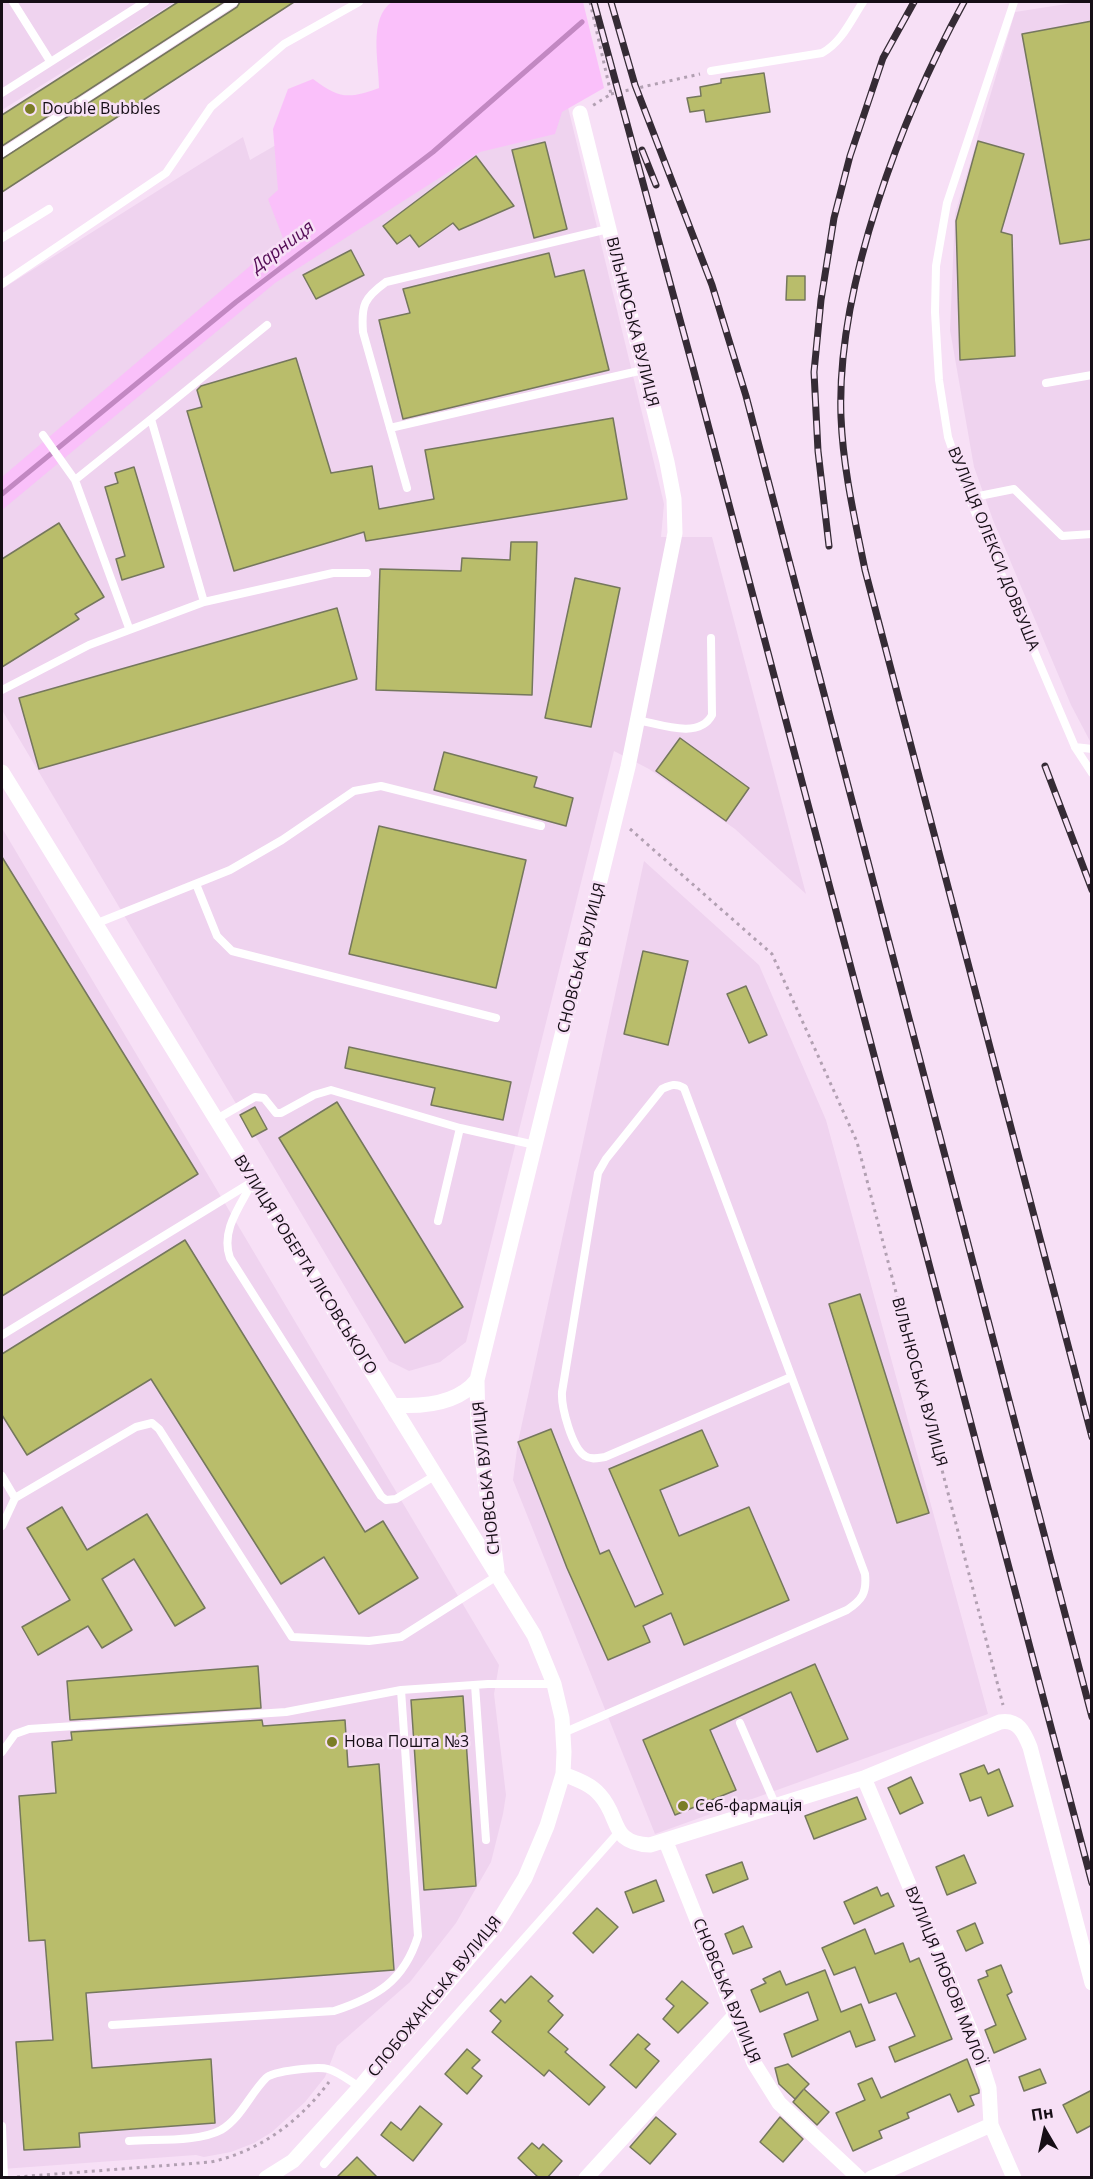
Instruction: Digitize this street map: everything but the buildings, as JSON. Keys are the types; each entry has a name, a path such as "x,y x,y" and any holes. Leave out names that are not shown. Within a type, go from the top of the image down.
{"street":[{"name":"ВІЛЬНЮСЬКА ВУЛИЦЯ","path":"580,113 669,472 674,499 675,533"},
{"name":"СНОВСЬКА ВУЛИЦЯ","path":"498,1576 478,1426 477,1380 537,1145 616,817 675,533"},
{"name":"ВУЛИЦЯ РОБЕРТА ЛІСОВСЬКОГО","path":"2,772 534,1635 554,1684 563,1732 563,1774"},
{"name":"СНОВСЬКА ВУЛИЦЯ","path":"392,1405 420,1405 448,1399 469,1390 477,1380"},
{"path":"563,1774 589,1785 602,1796 618,1833 634,1844 666,1842 864,1778 1003,1722 1023,1730 1030,1747 1092,1983"},
{"name":"СЛОБОЖАНСЬКА ВУЛИЦЯ","path":"266,2178 293,2161 360,2087 495,1927 525,1878 547,1826 563,1774"},
{"name":"ВУЛИЦЯ ЛЮБОВІ МАЛОЇ","path":"864,1778 970,2032 989,2088 991,2125 1014,2178"},
{"name":"СНОВСЬКА ВУЛИЦЯ","path":"666,1842 754,2063 779,2103 860,2178"},
{"path":"586,2178 735,2015"},
{"path":"871,2178 991,2125"}],"lane":[{"path":"13,2 50,61"},
{"path":"2,93 146,2"},
{"path":"2,153 234,2"},
{"path":"2,284 166,172 211,108 284,44 359,2"},
{"path":"711,71 822,53 832,48 863,2"},
{"name":"ВУЛИЦЯ ОЛЕКСИ ДОВБУША","path":"1014,2 947,203 936,266 935,312 939,380 948,437 969,498 1075,747 1092,773"},
{"path":"2,238 49,209"},
{"path":"407,488 363,332 362,310 370,293 386,282 608,229"},
{"path":"75,480 267,325"},
{"path":"390,428 643,370"},
{"path":"1046,383 1092,375"},
{"path":"151,418 204,602"},
{"path":"43,435 75,480 129,628"},
{"path":"969,498 1014,489 1062,536 1092,534"},
{"path":"2,690 89,645 129,628 204,602 333,573 367,573"},
{"path":"637,720 687,729 701,728 708,723 712,715 711,638"},
{"path":"1075,747 1092,749"},
{"path":"94,924 230,870 282,840 354,791 368,787 381,786 541,826"},
{"path":"196,884 217,936 232,951 496,1018"},
{"path":"563,1732 847,1610 859,1602 866,1590 865,1574 684,1088 677,1084 662,1089 598,1173 562,1392 562,1407 578,1447 584,1456 593,1459 605,1457 791,1377"},
{"path":"215,1120 255,1098 264,1098 276,1113 281,1113 314,1095 331,1090 460,1128 537,1145"},
{"path":"438,1221 460,1128"},
{"path":"2,1335 253,1181"},
{"path":"253,1181 228,1230 226,1239 230,1258 381,1496 386,1500 396,1499 435,1476"},
{"path":"2,1526 15,1498 136,1426 153,1423 292,1637 369,1641 401,1637 498,1576"},
{"path":"2,1476 15,1498"},
{"path":"475,1684 486,1840"},
{"path":"2,1752 15,1734 29,1729 286,1712 401,1690 475,1684 554,1684"},
{"path":"112,2025 334,2012 357,2004 386,1987 402,1971 412,1955 418,1936 401,1690"},
{"path":"740,1723 776,1806"},
{"path":"324,2164 618,1833"},
{"path":"129,2141 206,2135 220,2130 242,2111 267,2076 274,2073 319,2067 330,2069 360,2087"},
{"path":"2,2126 4,2178"}],"path":[{"path":"590,2 611,94"},
{"path":"580,113 611,94 711,71"},
{"name":"ВІЛЬНЮСЬКА ВУЛИЦЯ","path":"616,817 772,954 856,1142 1003,1722"}],"shaded area":[{"path":"2,2 175,2 2,110"},
{"path":"392,2 583,2 604,88 562,112 555,134 480,152 275,283 2,510 2,477 283,238 268,199 278,190 273,129 288,89 313,79 330,90 344,95 359,94 379,88 377,29 385,9"},
{"path":"1091,2 1091,743 1071,705 993,520 974,467 950,330 955,214 1015,12"},
{"path":"566,99 664,504 661,537 712,537 806,894 735,829 649,769 614,751 466,1342 440,1362 409,1371 389,1361 2,710 2,289 243,137 250,160 352,101 323,244"},
{"path":"2,828 499,1665 494,1694 506,1795 503,1814 491,1862 456,1923 410,1982 337,2046 325,2077 305,2102 272,2132 254,2143 231,2152 204,2157 196,2155 2,2169"},
{"path":"644,861 759,965 826,1120 988,1714 655,1834 513,1480 518,1442"}],"waterway":[{"name":"Дарниця","path":"2,494 236,302 433,152 582,22"}],"railway":[{"path":"594,2 692,364 1092,1883"},
{"path":"611,2 635,85 712,285 746,396 1092,1717"},
{"path":"829,546 818,451 814,372 821,300 834,218 850,156 883,58 914,2"},
{"path":"964,2 918,96 877,203 861,258 849,313 842,366 842,436 850,494 865,570 1092,1437"},
{"path":"642,150 656,185"},
{"path":"1045,766 1092,890"}],"place":[{"name":"Double Bubbles","path":"30,109"},
{"name":"Нова Пошта №3","path":"332,1742"},
{"name":"Себ-фармація","path":"683,1806"}]}
